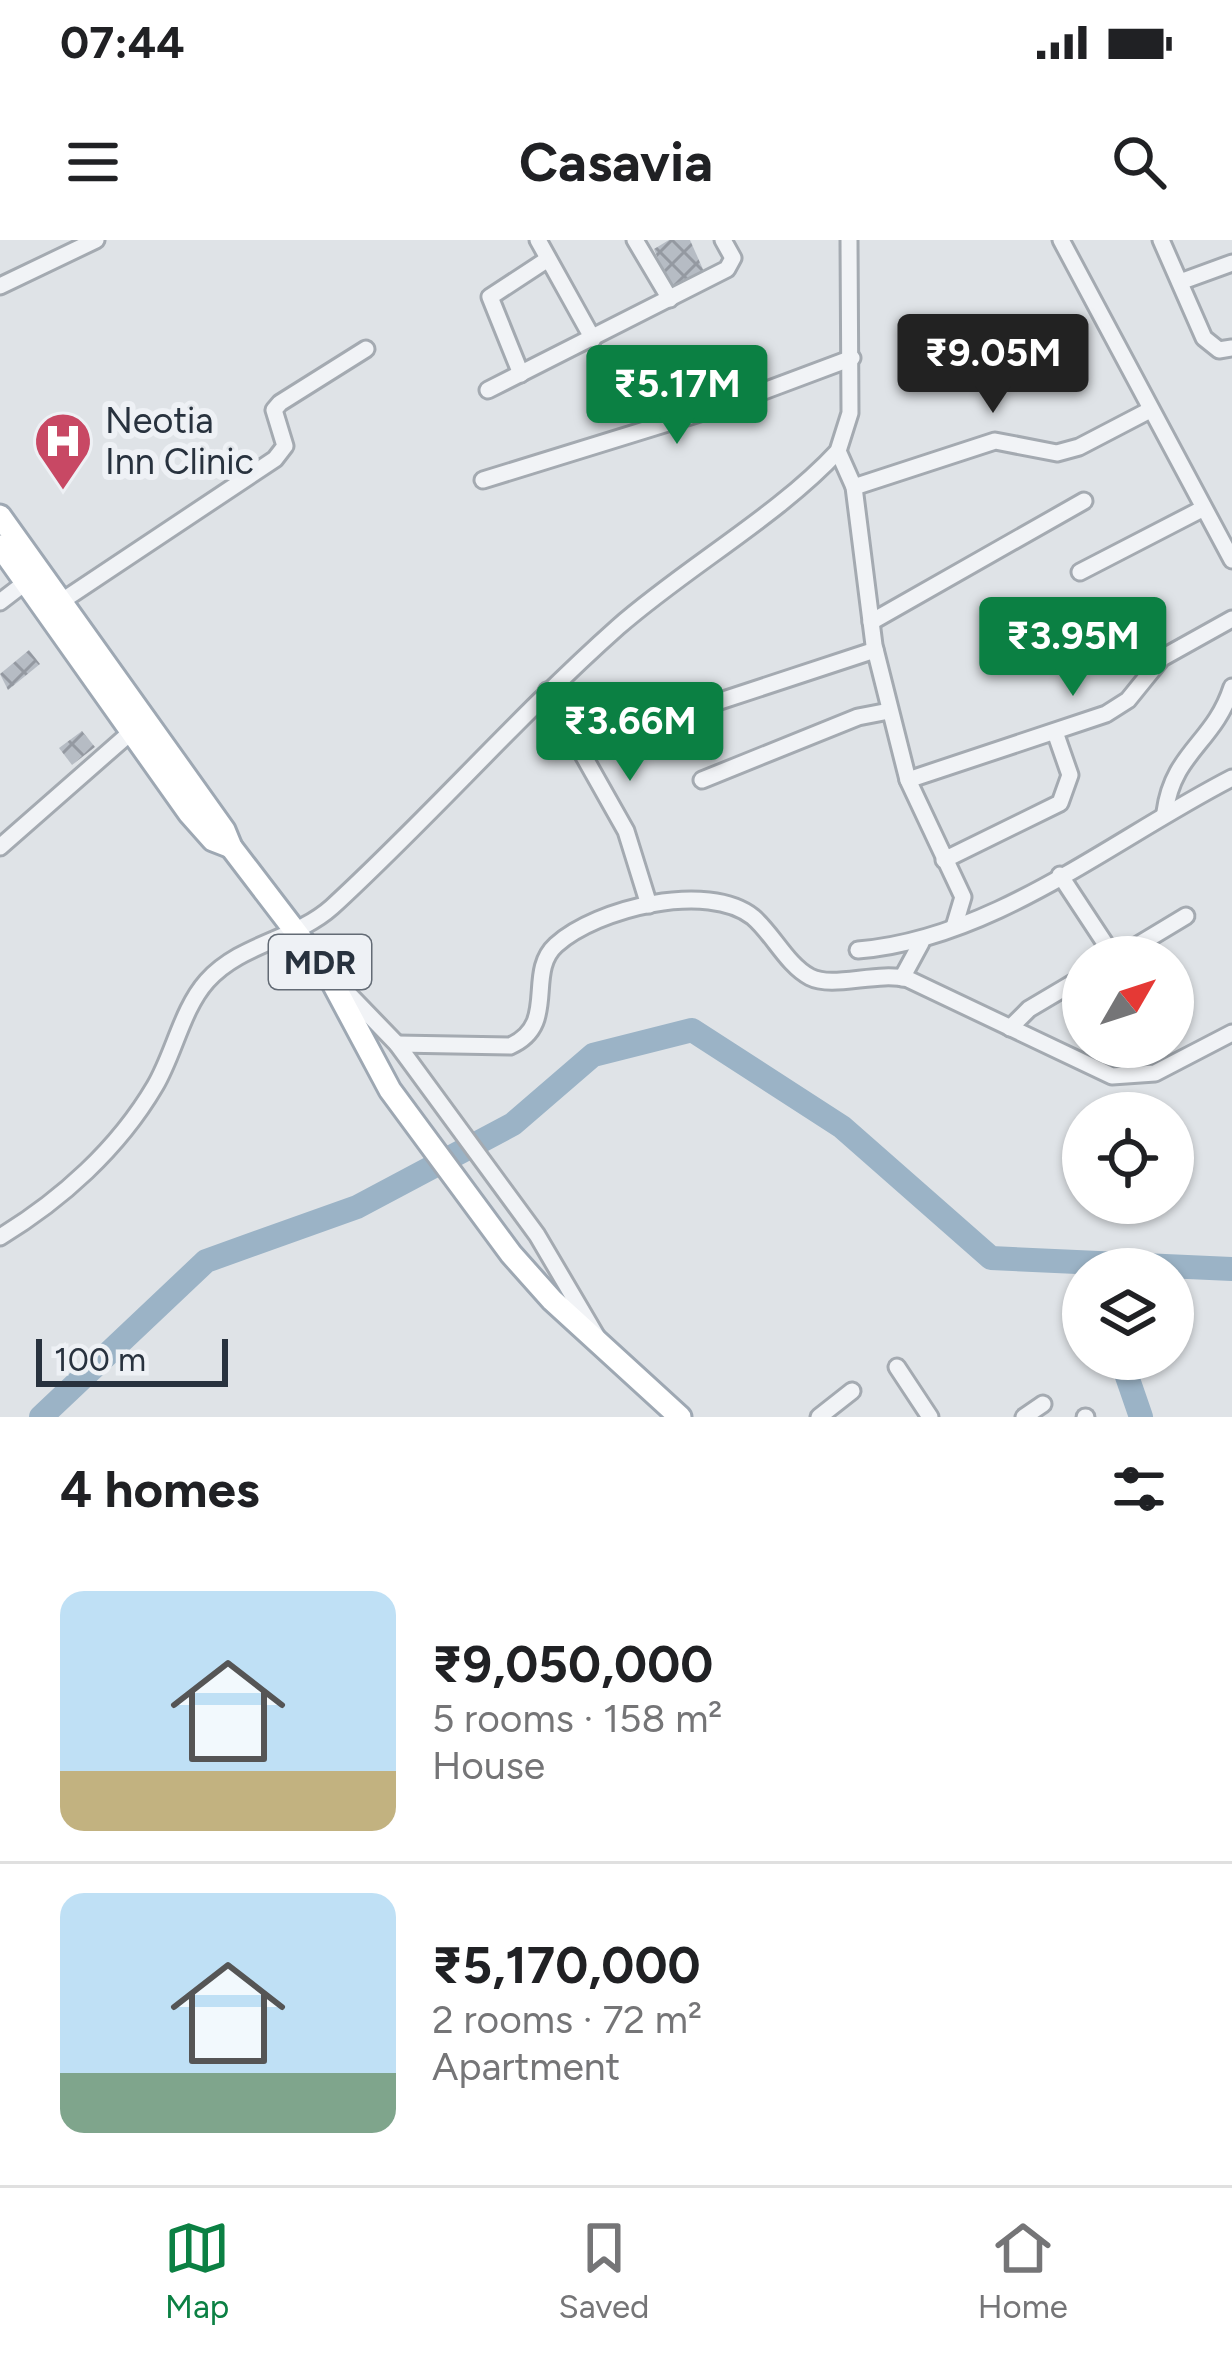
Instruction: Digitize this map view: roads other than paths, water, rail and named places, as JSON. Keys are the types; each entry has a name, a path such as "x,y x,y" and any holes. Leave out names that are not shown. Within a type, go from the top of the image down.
{"main road":[{"name":"MDR","path":"0,517 93,667 197,808 213,840 231,847 298,930 328,974 390,1090 511,1254 600,1346 680,1417"},
{"name":"MDR","path":"0,546 34,575"},
{"name":"MDR","path":"113,693 130,733 165,765"},
{"name":"MDR","path":"649,1392 658,1417"}],"street":[{"path":"0,286 96,240"},
{"path":"538,240 593,339"},
{"path":"634,240 670,299"},
{"path":"488,390 727,269 733,259 723,240"},
{"path":"1061,240 1232,560"},
{"path":"1161,240 1204,338 1219,350 1232,348"},
{"path":"0,1238 62,1196 110,1145 154,1089 208,979 257,945 298,930 328,911 547,691 622,623 838,451 850,413 852,241"},
{"path":"521,374 490,297 548,259"},
{"path":"1180,282 1232,263"},
{"path":"54,607 275,459 285,446 274,410 366,349"},
{"path":"483,480 729,404 852,358"},
{"path":"854,487 995,441 1057,453 1079,447 1150,410"},
{"path":"838,451 854,487 875,650 908,780 963,897 954,927"},
{"path":"871,622 1084,502"},
{"path":"1080,572 1202,509"},
{"path":"0,602 34,575"},
{"path":"908,780 1106,714 1127,700 1162,658 1232,619"},
{"path":"714,703 875,650"},
{"path":"1165,812 1173,773 1223,716 1232,687"},
{"path":"547,691 626,831 649,905"},
{"path":"703,780 847,722 889,711"},
{"path":"944,860 1060,802 1070,775 1055,732"},
{"path":"0,847 130,733"},
{"path":"858,950 921,943 1060,875 1232,778"},
{"path":"1060,875 1102,936"},
{"path":"397,1044 510,1046 523,1040 540,1016 545,959 557,944 596,922 649,905 701,898 737,906 807,976 824,982 875,973 902,977 1112,1076 1155,1073 1232,1033"},
{"path":"1152,936 1186,916"},
{"path":"902,977 921,943"},
{"path":"328,974 397,1044 536,1235 600,1346"},
{"path":"1010,1028 1029,1009 1062,989"},
{"path":"897,1367 930,1417"},
{"path":"819,1417 852,1391"},
{"path":"1024,1417 1043,1404"}],"waterway":[{"path":"41,1417 206,1261 357,1207 513,1124 593,1055 692,1030 842,1127 991,1258 1232,1269"},
{"path":"1128,1380 1141,1417"}],"place":[{"name":"Neotia Inn Clinic","path":"63,492"}]}
